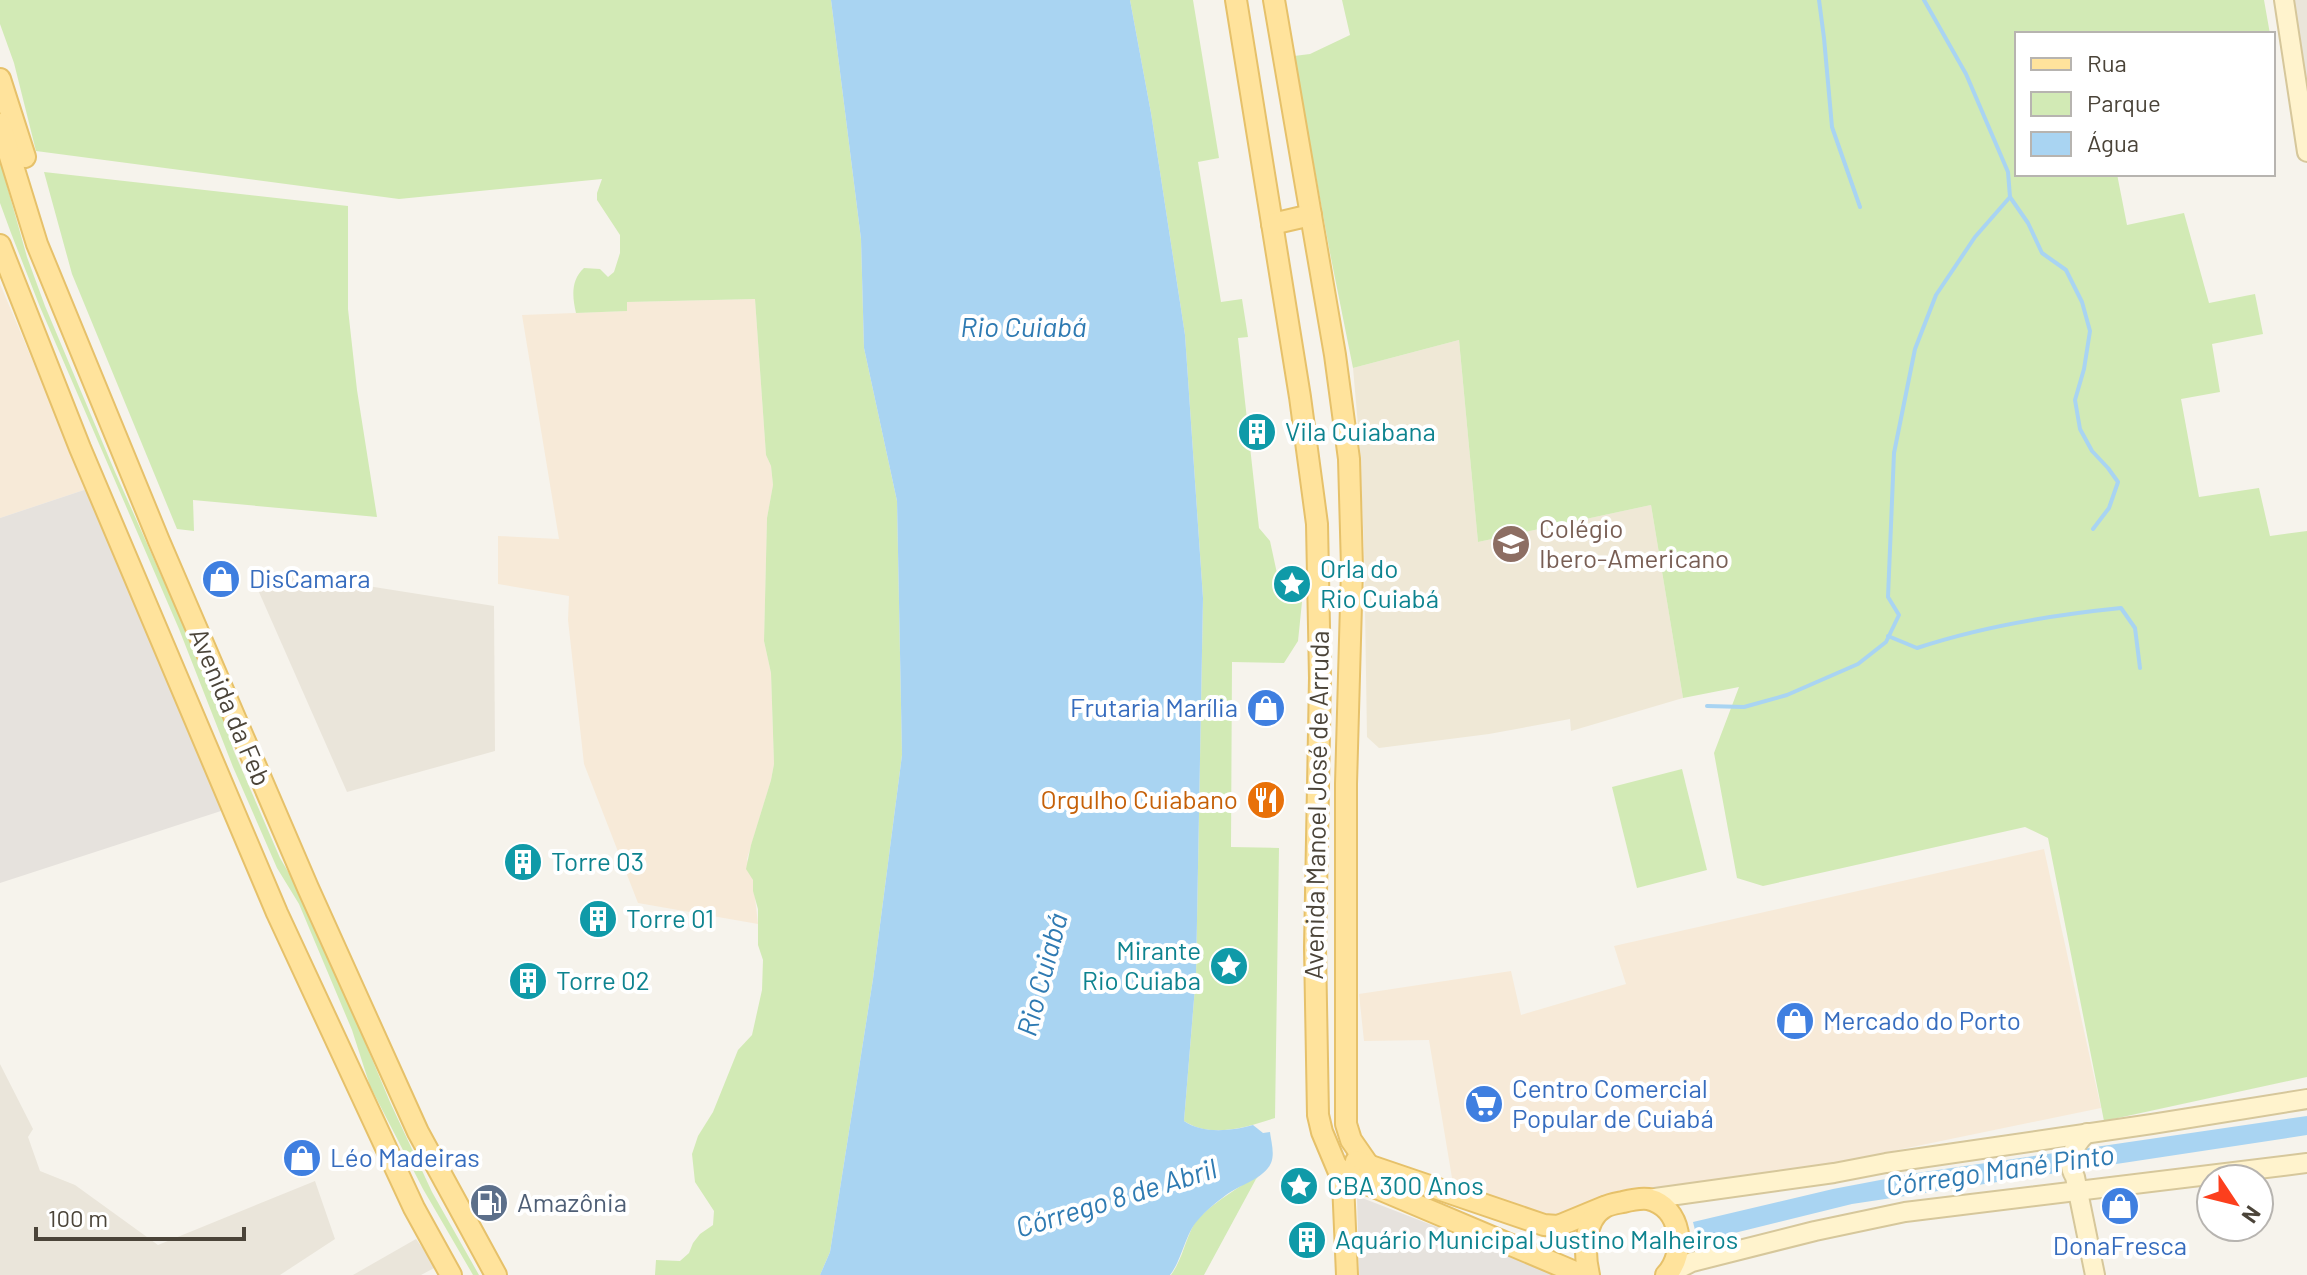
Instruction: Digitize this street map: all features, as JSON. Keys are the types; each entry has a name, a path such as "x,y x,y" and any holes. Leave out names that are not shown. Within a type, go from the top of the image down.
{"main road":[{"name":"Avenida Manoel José de Arruda","path":"1236,0 1307,439 1317,524 1320,678 1315,948 1317,1091 1321,1127 1340,1169 1344,1188 1347,1275"},
{"name":"Avenida Manoel José de Arruda","path":"1274,0 1335,355 1349,459 1352,568 1346,784 1346,1124 1351,1140 1367,1163"},
{"path":"2284,0 2307,152"},
{"path":"0,79 49,245 59,297"},
{"name":"Avenida da Feb","path":"0,124 37,244 159,541 321,917 418,1132 496,1275"},
{"path":"1272,224 1311,215"},
{"name":"Avenida da Feb","path":"0,245 80,448 277,913 414,1208 451,1275"},
{"path":"1582,1275 1360,1181 1340,1169 1350,1161 1367,1163 1549,1226 1558,1226 1604,1207 1634,1199 2082,1137 2307,1099"},
{"path":"1321,1127 1327,1131 1335,1130 1342,1124 1346,1111"},
{"path":"2082,1137 2070,1159 2071,1170 2077,1184 2095,1275"},
{"path":"1666,1275 1692,1262 1859,1220 2077,1184 2307,1163"},
{"path":"1648,1199 1671,1216 1677,1229 1677,1257 1666,1275"},
{"path":"1589,1275 1588,1234 1594,1219 1604,1207"}],"shaded area":[{"path":"2283,0 2307,0 2307,163"},
{"path":"0,284 87,489 0,518"},
{"path":"755,299 766,455 773,485 767,518 764,641 771,673 774,764 747,859 753,880 758,924 638,903 584,764 568,620 569,596 498,584 498,536 559,539 522,315 626,311 626,302"},
{"name":"Colégio Ibero-Americano","path":"1459,340 1478,542 1651,505 1683,698 1571,731 1570,719 1489,734 1379,748 1367,737 1364,546 1353,368"},
{"path":"87,489 224,810 0,883 0,518"},
{"path":"248,567 494,606 495,751 347,792"},
{"path":"2044,849 2101,1108 1554,1221 1453,1184 1429,1040 1364,1041 1359,994 1511,971 1521,1015 1626,984 1614,946"},
{"path":"0,1064 33,1129 28,1137 40,1171 75,1185 158,1245 315,1181 335,1239 280,1275 0,1275"},
{"path":"1357,1196 1561,1275 1359,1275"},
{"path":"416,1239 436,1267 421,1275 353,1275"}],"green space":[{"path":"0,0 831,0 861,239 864,348 897,501 902,755 873,979 830,1252 820,1275 655,1275 656,1260 680,1261 689,1253 700,1234 713,1225 714,1211 695,1182 692,1154 738,1050 752,1035 762,990 763,960 758,945 758,909 753,880 746,869 774,764 771,673 764,641 767,518 773,485 766,455 755,299 627,302 627,311 576,313 574,289 580,273 584,268 600,269 608,277 614,272 620,253 620,235 597,200 602,179 399,199 36,151 14,63 0,24"},
{"path":"1130,0 1193,0 1219,158 1198,162 1221,302 1242,299 1248,337 1238,338 1259,528 1270,541 1278,578 1290,579 1302,602 1298,641 1284,663 1232,662 1231,847 1279,848 1275,1118 1229,1130 1206,1129 1184,1121 1196,975 1203,598 1185,335 1151,113"},
{"path":"1342,0 2264,0 2270,32 2015,32 2015,176 2117,176 2127,225 2184,213 2209,303 2255,294 2263,334 2212,344 2220,392 2181,399 2199,497 2259,488 2270,536 2307,531 2307,1077 2104,1121 2048,838 2025,827 1763,886 1737,878 1714,753 1739,687 1683,698 1651,505 1478,542 1459,340 1353,368 1294,56 1310,54 1350,35"},
{"path":"0,161 27,257 45,306 224,716 233,749 280,858 307,904 390,1102 432,1192 479,1275 473,1275 423,1189 370,1086 352,1030 299,904 277,868 233,767 179,629 40,307 0,203"},
{"path":"44,172 348,206 348,309 377,517 193,500 194,531 177,529 72,274"},
{"path":"1682,769 1707,870 1637,888 1612,787"},
{"path":"1263,1171 1204,1275 1171,1275 1199,1217"}],"water":[{"name":"Rio Cuiabá","path":"831,0 1130,0 1151,113 1185,335 1203,598 1196,975 1184,1121 1199,1128 1217,1130 1253,1125 1263,1133 1270,1132 1273,1152 1268,1169 1226,1195 1198,1220 1170,1275 820,1275 830,1252 873,979 902,755 897,501 864,348 861,239"},
{"name":"Córrego Mané Pinto","path":"2307,1116 2307,1135 1852,1204 1698,1242 1693,1222 1917,1173"}],"waterway":[{"path":"1819,0 1832,127 1860,207"},
{"path":"1707,706 1744,707 1787,695 1858,664 1886,642 1899,615 1888,597 1894,453 1915,349 1936,295 1975,237 2010,197 2008,172 1966,74 1924,0"},
{"path":"2010,197 2028,223 2042,253 2066,270 2082,302 2090,331 2075,400 2080,429 2092,451 2118,482 2109,508 2093,529"},
{"path":"1888,636 1917,648 2018,622 2121,608 2135,628 2140,668"}],"place":[{"name":"Vila Cuiabana","path":"1257,432"},
{"name":"Colégio Ibero-Americano","path":"1511,544"},
{"name":"DisCamara","path":"221,579"},
{"name":"Orla do Rio Cuiabá","path":"1292,584"},
{"name":"Frutaria Marília","path":"1266,708"},
{"name":"Orgulho Cuiabano","path":"1266,800"},
{"name":"Torre 03","path":"523,862"},
{"name":"Torre 01","path":"598,919"},
{"name":"Mirante Rio Cuiaba","path":"1229,966"},
{"name":"Torre 02","path":"528,981"},
{"name":"Mercado do Porto","path":"1795,1021"},
{"name":"Centro Comercial Popular de Cuiabá","path":"1484,1104"},
{"name":"Léo Madeiras","path":"302,1158"},
{"name":"CBA 300 Anos","path":"1299,1186"},
{"name":"Amazônia","path":"489,1203"},
{"name":"DonaFresca","path":"2120,1206"},
{"name":"Aquário Municipal Justino Malheiros","path":"1307,1240"}],"water label":[{"name":"Córrego 8 de Abril","path":"1116,1198"}]}
